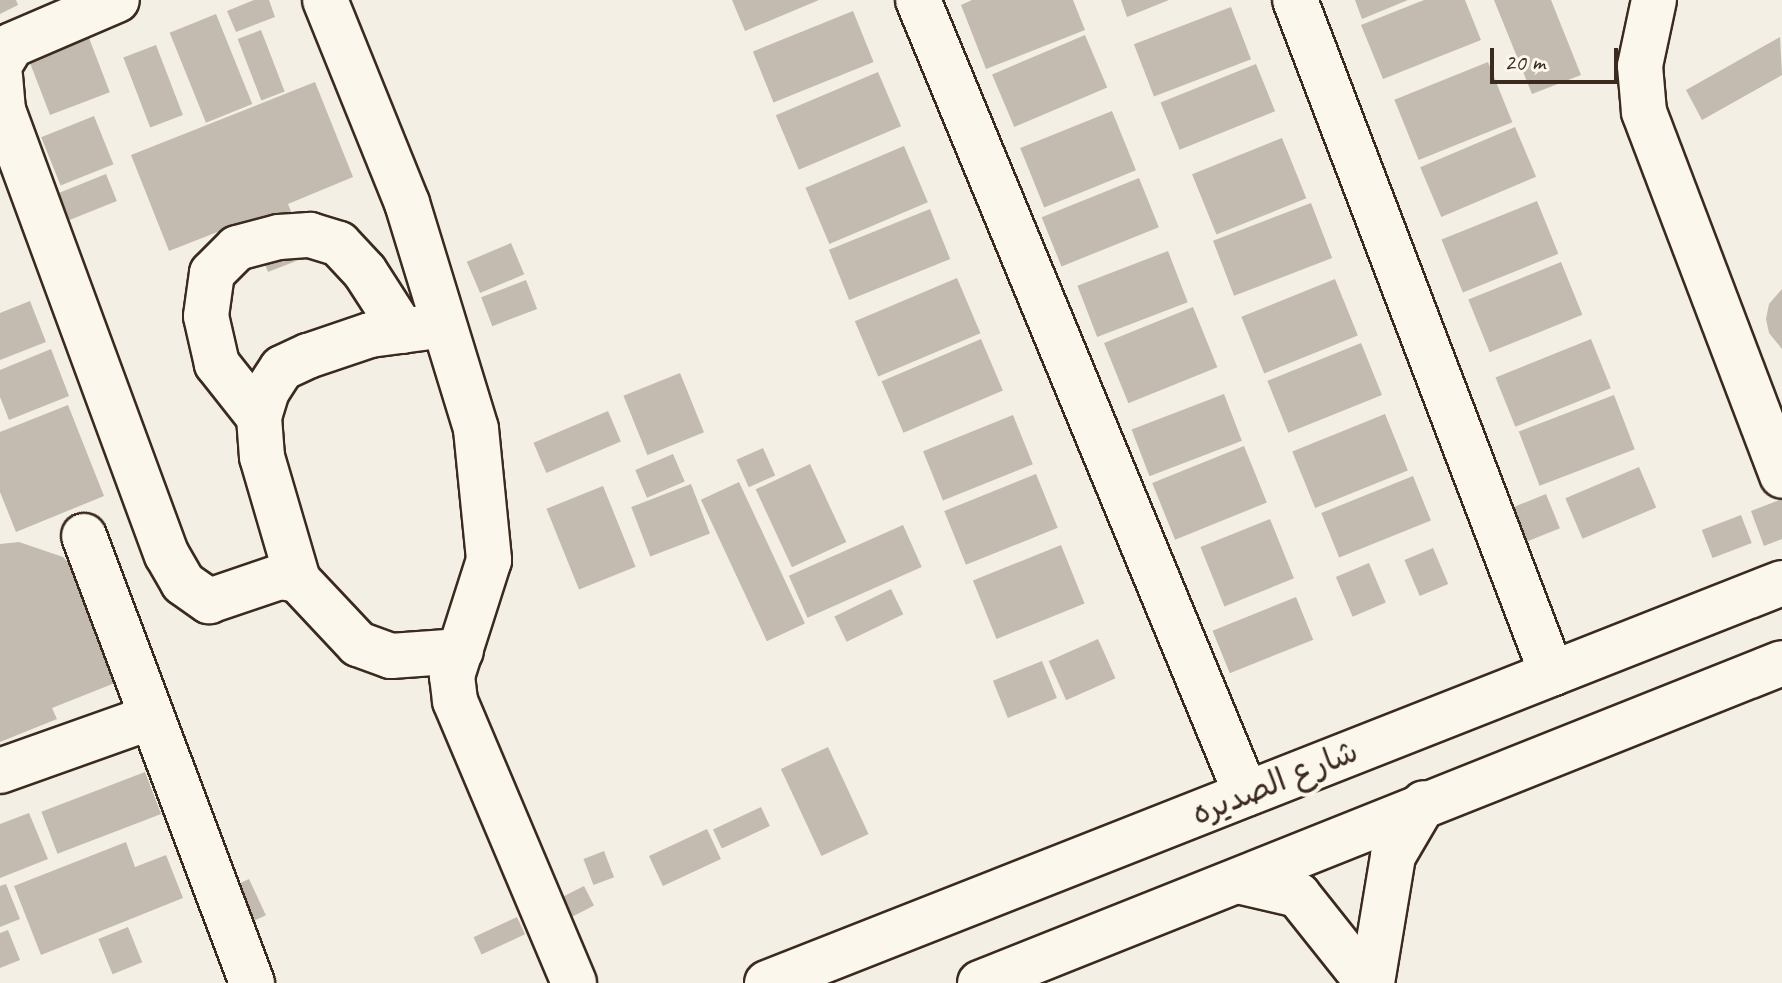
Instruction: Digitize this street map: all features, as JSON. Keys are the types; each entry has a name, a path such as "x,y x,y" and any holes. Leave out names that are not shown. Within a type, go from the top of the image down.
{"street":[{"path":"0,64 12,45 117,0"},
{"path":"325,0 407,203 448,325 476,429 489,560 452,676 455,701 574,983"},
{"path":"918,0 1246,794"},
{"path":"1295,0 1552,674"},
{"path":"1654,0 1640,66 1644,112 1782,476"},
{"path":"0,76 3,110 167,555 183,583 209,601 280,577 298,580"},
{"path":"259,417 217,364 206,316 212,273 237,248 279,237 310,235 339,244 365,272 403,331"},
{"path":"448,325 370,335 282,368 259,417 262,457 298,580 358,644 391,656 461,651"},
{"path":"84,536 252,983"},
{"name":"شارع الصديره","path":"767,983 1782,583"},
{"path":"980,983 1238,881 1424,803 1782,663"},
{"path":"0,771 152,717"},
{"path":"1370,983 1393,856 1424,803"},
{"path":"1238,881 1298,895 1370,983"}],"building":[{"path":"0,0 16,0 18,5 0,14"},
{"path":"254,0 269,0 275,17 236,32 227,11"},
{"path":"732,0 819,0 745,31"},
{"path":"972,0 1073,0 1085,30 986,69 961,5"},
{"path":"1121,0 1169,0 1127,17"},
{"path":"1355,0 1408,0 1362,19"},
{"path":"1424,0 1465,0 1481,40 1383,79 1361,25"},
{"path":"1494,0 1551,0 1581,75 1532,94"},
{"path":"1231,7 1251,59 1154,97 1134,44"},
{"path":"853,11 874,62 773,102 753,51"},
{"path":"216,14 252,104 206,123 170,33"},
{"path":"261,30 285,92 261,101 238,39"},
{"path":"1085,35 1107,87 1014,127 992,74"},
{"path":"1780,37 1782,75 1702,120 1686,90"},
{"path":"89,38 110,92 50,115 29,61"},
{"path":"156,45 183,115 150,128 123,58"},
{"path":"1488,62 1512,122 1419,160 1394,100"},
{"path":"1256,64 1275,111 1180,150 1161,103"},
{"path":"878,72 901,126 799,170 776,115"},
{"path":"315,82 353,177 288,204 309,256 268,272 248,220 169,251 131,155"},
{"path":"1112,111 1136,170 1044,207 1020,148"},
{"path":"94,116 113,164 61,186 41,137"},
{"path":"1515,127 1536,177 1441,217 1420,167"},
{"path":"1282,138 1306,198 1216,235 1192,174"},
{"path":"904,146 928,202 829,244 806,188"},
{"path":"106,174 117,201 70,220 59,193"},
{"path":"1139,178 1159,227 1061,266 1042,217"},
{"path":"1537,201 1558,254 1463,292 1442,240"},
{"path":"1311,203 1332,258 1234,296 1213,241"},
{"path":"930,209 950,259 849,300 829,250"},
{"path":"511,243 524,274 480,293 467,262"},
{"path":"1168,251 1188,302 1097,337 1077,286"},
{"path":"1561,262 1582,315 1490,352 1468,299"},
{"path":"957,278 980,333 878,377 855,321"},
{"path":"1335,279 1358,336 1264,373 1241,317"},
{"path":"526,280 537,309 492,326 481,297"},
{"path":"1782,289 1782,349 1769,333 1766,319 1769,304"},
{"path":"30,301 46,342 0,360 0,313"},
{"path":"1193,307 1217,367 1128,403 1104,343"},
{"path":"981,339 1003,391 903,433 882,381"},
{"path":"1591,339 1611,388 1515,427 1496,378"},
{"path":"1361,343 1382,395 1288,433 1267,381"},
{"path":"51,349 69,396 9,420 0,397 0,370"},
{"path":"680,373 704,432 647,455 623,396"},
{"path":"1224,394 1242,441 1149,476 1132,429"},
{"path":"1614,395 1635,449 1540,486 1519,432"},
{"path":"68,405 104,496 16,532 0,492 0,432"},
{"path":"608,411 621,441 546,473 533,443"},
{"path":"1385,414 1408,471 1315,508 1292,451"},
{"path":"1013,415 1033,464 943,500 923,451"},
{"path":"1244,446 1267,503 1175,540 1152,483"},
{"path":"763,448 775,475 749,487 737,460"},
{"path":"673,454 685,482 647,498 635,470"},
{"path":"810,464 846,542 792,567 756,489"},
{"path":"1639,467 1656,508 1583,539 1565,498"},
{"path":"1036,474 1058,528 966,565 944,511"},
{"path":"1413,476 1431,521 1339,558 1321,513"},
{"path":"739,482 805,623 767,641 701,500"},
{"path":"691,484 710,533 650,556 631,507"},
{"path":"603,486 636,567 579,590 546,509"},
{"path":"1546,494 1560,528 1523,543 1509,509"},
{"path":"1782,499 1782,539 1764,546 1751,511"},
{"path":"1741,515 1752,543 1713,558 1702,530"},
{"path":"1270,519 1294,578 1224,606 1200,547"},
{"path":"903,525 922,567 808,618 789,576"},
{"path":"19,542 63,557 79,574 125,679 52,708 57,719 0,742 0,544"},
{"path":"1061,545 1085,603 997,639 973,581"},
{"path":"1433,548 1448,584 1420,596 1404,560"},
{"path":"1369,563 1386,603 1353,617 1336,577"},
{"path":"891,589 903,614 847,642 834,617"},
{"path":"1296,597 1313,640 1230,673 1213,631"},
{"path":"1098,639 1115,678 1066,700 1049,661"},
{"path":"1042,661 1057,698 1008,718 993,681"},
{"path":"828,747 869,834 821,856 781,769"},
{"path":"145,772 161,814 57,854 41,812"},
{"path":"761,807 770,826 722,848 713,829"},
{"path":"29,813 48,859 0,878 0,824"},
{"path":"707,829 721,859 663,886 649,856"},
{"path":"126,842 135,867 166,855 183,898 41,955 14,886"},
{"path":"604,851 614,877 593,885 583,859"},
{"path":"249,879 266,915 240,928 223,891"},
{"path":"6,884 20,919 0,927 0,886"},
{"path":"584,886 594,906 557,925 547,905"},
{"path":"517,917 525,934 482,955 473,937"},
{"path":"128,927 142,962 113,974 98,939"},
{"path":"8,930 20,960 0,968 0,933"}]}
